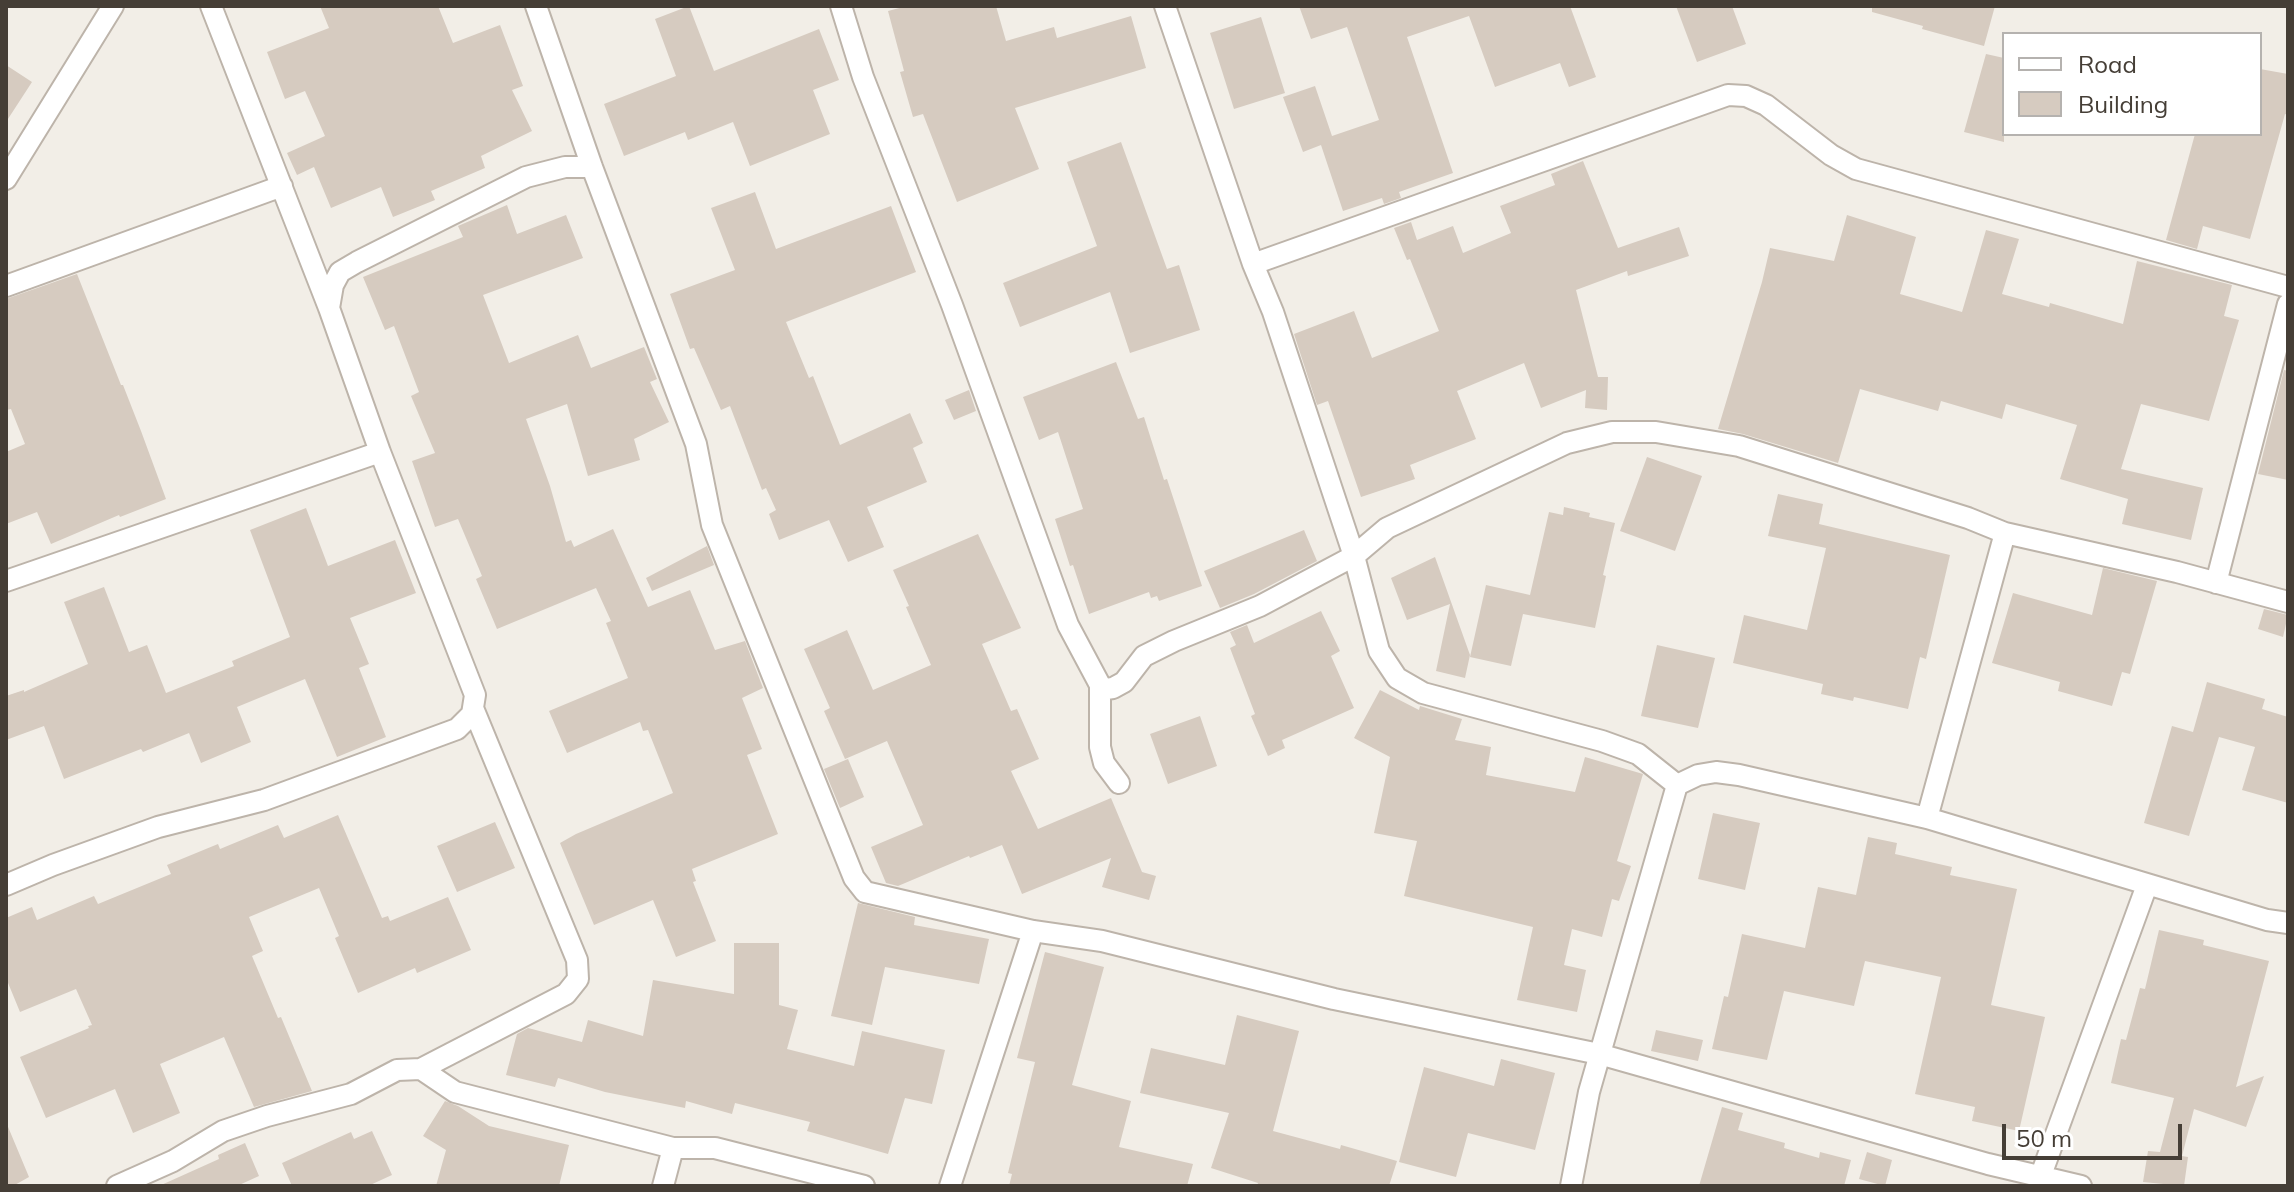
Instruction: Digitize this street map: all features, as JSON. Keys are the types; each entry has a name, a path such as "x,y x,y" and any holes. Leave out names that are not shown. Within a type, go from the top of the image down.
{"street":[{"path":"8,173 113,6"},
{"path":"6,885 158,827 264,800 457,729 472,714 475,695 211,6"},
{"path":"536,6 592,167 696,444 712,525 854,878 865,892 1033,931 1102,941 1334,999 1599,1054 1988,1164 2081,1186"},
{"path":"841,6 863,77 952,305 1068,625 1100,685 1100,747 1104,763 1119,783"},
{"path":"1165,6 1253,264 1273,312 1354,556 1379,651 1397,678 1423,693 1587,737 1638,754 1677,785"},
{"path":"1253,264 1728,95 1746,96 1766,105 1831,155 1856,169 2288,287"},
{"path":"329,308 333,285 340,272 357,262 526,177 565,167 592,167"},
{"path":"6,286 282,186"},
{"path":"2216,583 2288,304"},
{"path":"1100,685 1106,689 1124,682 1144,656 1260,606 1354,556 1387,528 1567,443 1612,432 1656,432 1739,446 1968,518 2005,533 2288,602"},
{"path":"6,581 380,452"},
{"path":"1927,818 2005,533"},
{"path":"117,1186 173,1161 223,1131 351,1094 397,1070 421,1069 566,994 578,979 577,960 473,708"},
{"path":"1571,1186 1599,1054 1677,785 1698,775 1716,772 1739,775 1927,818 2267,920 2288,923"},
{"path":"2041,1175 2147,885"},
{"path":"950,1186 1033,931"},
{"path":"421,1069 455,1092 673,1148 715,1148 864,1186"},
{"path":"663,1186 673,1148"}],"building":[{"path":"320,6 438,6 453,43 500,25 523,86 512,90 532,131 481,156 485,168 431,191 435,200 393,217 381,187 331,208 314,167 297,175 287,153 325,136 305,91 285,99 267,52 329,28"},
{"path":"689,6 714,71 819,29 839,80 813,90 830,134 750,166 733,122 688,140 685,132 624,156 604,104 676,76 655,19"},
{"path":"907,6 996,6 1006,41 1054,27 1057,38 1131,16 1146,68 1015,108 1039,169 957,202 923,114 913,117 900,72 904,71 888,11"},
{"path":"1299,6 1570,6 1596,77 1569,87 1560,63 1495,87 1469,16 1407,37 1453,173 1399,192 1401,198 1384,204 1382,198 1343,211 1321,145 1303,152 1283,97 1315,86 1332,136 1379,120 1347,27 1311,39"},
{"path":"1676,6 1732,6 1746,44 1697,62"},
{"path":"1872,6 1995,6 1984,46 1872,12"},
{"path":"1261,17 1285,93 1234,109 1210,33"},
{"path":"1986,54 2002,58 2004,142 1964,132"},
{"path":"6,65 32,82 6,122"},
{"path":"2262,69 2288,74 2288,115 2285,114 2250,239 2203,226 2197,249 2166,240 2194,136 2262,136"},
{"path":"1121,142 1167,269 1179,265 1200,330 1130,353 1110,292 1020,327 1003,283 1097,246 1067,162"},
{"path":"1583,161 1618,248 1679,227 1689,256 1628,276 1627,271 1576,290 1598,377 1608,377 1607,410 1585,408 1586,390 1541,408 1524,363 1457,391 1476,439 1410,465 1415,479 1361,497 1328,401 1317,405 1294,334 1354,311 1372,358 1439,331 1394,228 1411,222 1417,240 1453,226 1463,253 1511,233 1500,206 1555,185 1551,174"},
{"path":"755,192 776,249 891,206 916,272 786,322 809,378 813,376 840,445 910,413 923,443 913,448 927,482 867,507 884,547 848,562 829,520 779,540 769,514 776,510 766,488 762,490 730,406 721,410 694,348 690,349 670,294 735,270 711,208"},
{"path":"507,205 517,234 566,215 583,258 483,295 509,363 578,335 591,368 644,347 657,379 650,382 669,422 634,439 640,460 588,476 567,404 526,419 566,542 571,540 574,547 613,529 648,607 690,590 715,650 745,641 763,688 742,698 762,749 747,755 778,834 692,869 696,881 693,882 716,941 676,957 653,900 594,925 560,843 673,793 648,730 643,731 640,722 567,753 549,711 628,678 606,623 611,621 596,588 497,629 476,579 482,576 458,519 435,527 412,461 435,453 411,396 419,392 394,326 385,330 363,277 463,237 458,226"},
{"path":"1847,215 1916,237 1900,294 1962,312 1986,230 2019,239 2002,294 2049,307 2050,303 2123,324 2137,261 2232,285 2224,316 2239,320 2209,421 2141,404 2121,469 2203,488 2191,540 2122,524 2128,499 2060,479 2077,425 2006,404 2002,419 1941,401 1938,411 1860,389 1838,463 1718,429 1770,248 1834,261"},
{"path":"77,274 166,499 51,544 37,512 6,524 6,452 25,444 11,409 6,410 6,299"},
{"path":"1116,362 1138,419 1144,417 1202,586 1159,601 1157,596 1151,598 1149,592 1089,614 1055,519 1083,509 1058,432 1039,440 1023,397"},
{"path":"2284,370 2288,371 2288,480 2258,474"},
{"path":"969,390 976,411 954,420 945,400"},
{"path":"1647,457 1702,476 1675,551 1620,531"},
{"path":"1778,494 1823,504 1819,524 1950,555 1926,659 1920,657 1908,709 1854,697 1853,701 1821,694 1823,684 1733,663 1744,615 1807,630 1826,548 1768,536"},
{"path":"1564,507 1615,523 1595,628 1523,614 1511,666 1470,657 1486,585 1530,595 1549,512 1563,515"},
{"path":"306,508 328,566 395,540 416,593 350,618 369,664 359,668 386,737 337,757 305,679 237,707 251,742 201,763 189,733 64,779 44,726 6,740 6,696 24,692 88,664 64,602 104,587 129,652 147,645 166,693 234,666 232,661 290,637 250,530"},
{"path":"1304,530 1317,561 1220,608 1204,571"},
{"path":"978,534 1021,628 982,644 1011,711 1017,709 1039,759 1011,771 1038,829 1111,798 1142,872 1156,876 1149,900 1102,887 1111,858 1022,894 1002,845 898,886 886,883 871,847 923,825 887,741 845,759 824,711 830,708 804,649 847,630 873,690 931,665 893,570"},
{"path":"707,546 714,565 652,591 646,578"},
{"path":"1435,557 1470,655 1465,678 1436,671 1450,604 1407,620 1391,578"},
{"path":"2103,568 2157,581 2130,674 2122,672 2112,706 2058,691 2060,682 1992,663 2013,593 2092,615"},
{"path":"2264,609 2288,615 2283,637 2258,629"},
{"path":"1321,611 1340,651 1331,656 1354,708 1282,740 1285,748 1268,756 1251,716 1255,714 1230,648 1236,645 1230,632 1247,625 1254,643"},
{"path":"1657,645 1715,658 1698,728 1641,716"},
{"path":"2207,682 2265,699 2262,709 2288,717 2288,803 2242,790 2255,747 2219,737 2189,836 2144,823 2172,726 2193,732"},
{"path":"1380,690 1419,710 1420,706 1462,719 1455,740 1491,747 1486,775 1575,792 1585,757 1643,774 1617,861 1631,866 1619,901 1612,899 1602,937 1572,929 1564,965 1586,970 1577,1012 1517,1000 1533,927 1404,896 1417,841 1374,833 1390,757 1354,738"},
{"path":"1200,716 1217,766 1168,784 1150,734"},
{"path":"848,759 864,797 840,808 824,769"},
{"path":"1713,813 1760,823 1745,890 1698,879"},
{"path":"338,815 382,918 388,916 390,921 448,897 471,950 417,973 415,968 358,993 335,938 339,936 319,888 249,917 263,951 252,956 312,1091 254,1107 224,1037 160,1064 180,1113 133,1133 115,1089 46,1118 20,1057 92,1025 76,989 20,1012 6,978 6,918 32,907 37,920 94,896 98,904 171,874 167,865 218,844 220,849 278,825 284,838"},
{"path":"495,822 515,868 457,892 437,846"},
{"path":"1868,837 1897,843 1895,854 1952,867 1950,875 2017,889 1991,1005 2045,1017 2019,1131 1972,1121 1975,1107 1915,1094 1941,977 1865,961 1854,1006 1784,991 1767,1060 1712,1049 1742,934 1805,948 1818,887 1856,895"},
{"path":"858,903 915,917 914,925 989,939 979,984 885,967 872,1025 831,1016"},
{"path":"2159,930 2204,940 2203,945 2269,961 2236,1087 2264,1076 2246,1127 2194,1109 2182,1156 2188,1157 2184,1186 2143,1182 2148,1151 2160,1152 2174,1098 2111,1083 2121,1039 2126,1040 2140,988 2145,989"},
{"path":"734,943 779,943 779,1005 798,1010 787,1049 854,1066 862,1031 945,1050 932,1104 905,1098 888,1154 807,1131 810,1122 735,1103 732,1114 686,1101 685,1108 605,1092 558,1078 555,1087 506,1075 517,1034 528,1028 582,1042 588,1020 643,1036 653,980 734,994"},
{"path":"1045,952 1104,967 1072,1085 1131,1101 1119,1147 1193,1164 1187,1186 1009,1186 1012,1174 1008,1173 1035,1062 1017,1058"},
{"path":"1237,1015 1299,1031 1273,1131 1397,1161 1389,1186 1257,1186 1258,1183 1211,1168 1229,1113 1140,1093 1151,1048 1225,1065"},
{"path":"1656,1030 1703,1040 1698,1061 1651,1051"},
{"path":"1501,1059 1555,1073 1535,1150 1468,1133 1456,1177 1399,1162 1424,1067 1494,1086"},
{"path":"445,1101 489,1126 569,1145 559,1186 436,1186 446,1150 423,1136"},
{"path":"1722,1107 1743,1113 1738,1130 1785,1143 1784,1148 1819,1158 1820,1152 1851,1160 1844,1186 1699,1186"},
{"path":"6,1122 29,1177 13,1186 6,1186"},
{"path":"372,1131 392,1175 368,1186 292,1186 282,1163 351,1132 354,1139"},
{"path":"245,1143 259,1176 237,1186 159,1186 219,1159 218,1155"},
{"path":"1867,1152 1892,1160 1885,1186 1859,1179"}]}
